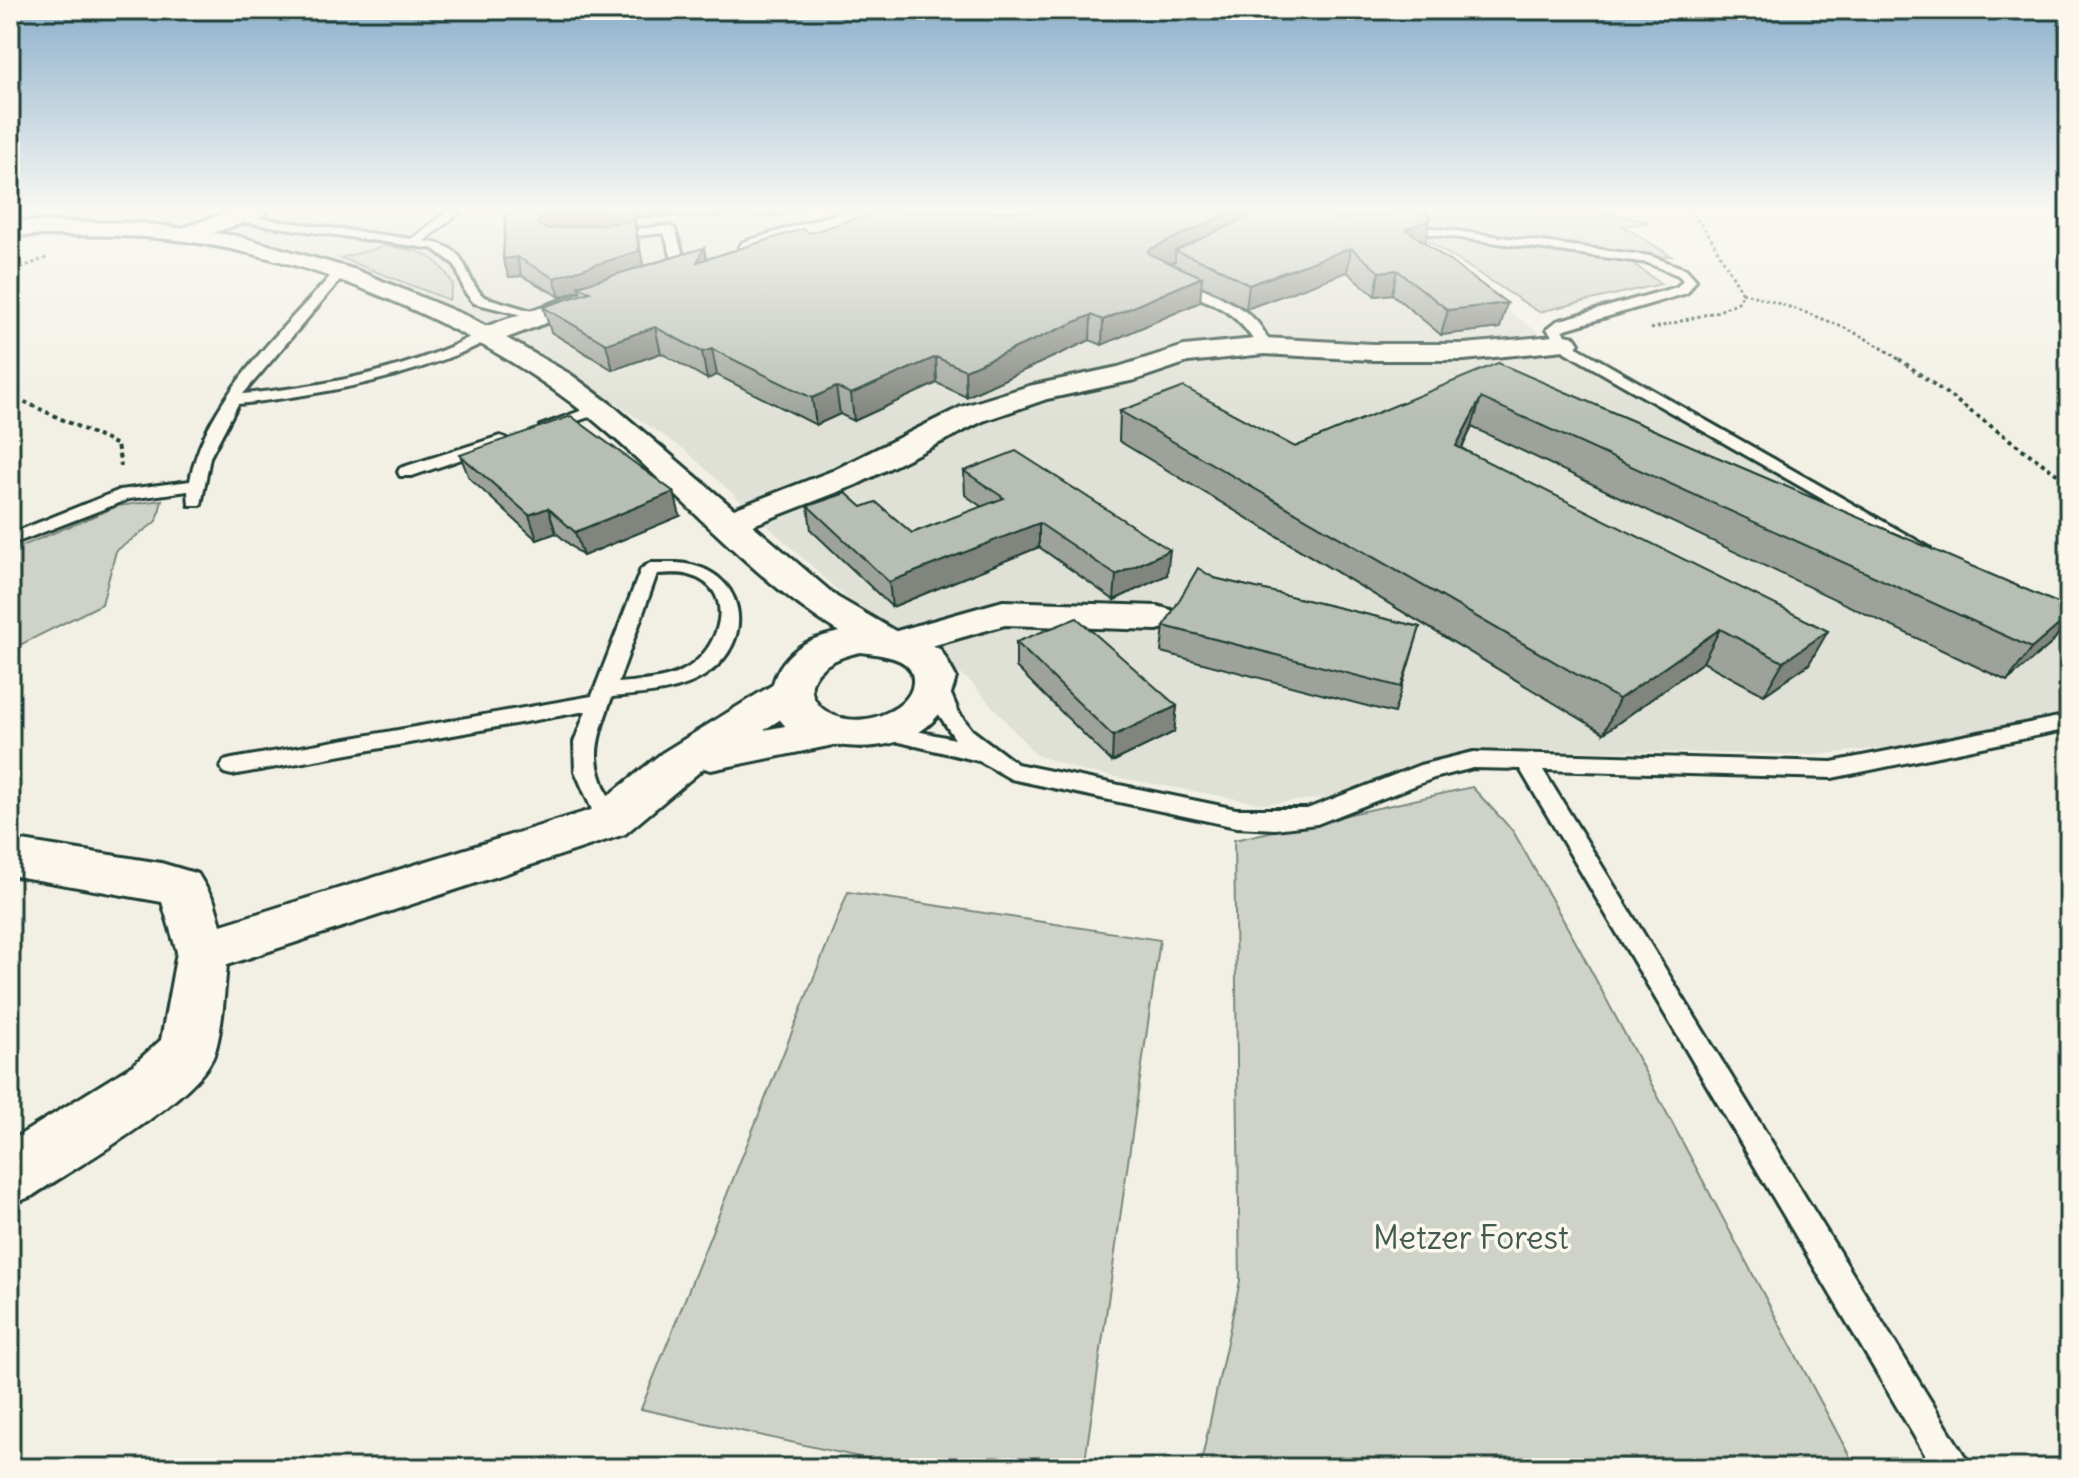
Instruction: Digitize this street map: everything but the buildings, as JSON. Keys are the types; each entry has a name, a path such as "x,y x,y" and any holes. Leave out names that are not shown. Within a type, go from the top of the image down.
{"street":[{"path":"356,280 483,337 599,409 797,586 848,623 915,649 935,676"},
{"path":"483,337 623,286"},
{"path":"728,523 844,478 933,432 1008,402 1125,374 1184,354 1264,346 1372,352 1464,352 1565,343"},
{"path":"797,586 793,707 802,718 833,732"},
{"path":"678,764 735,748 833,732 881,731 914,717 926,707 935,676 975,630 1003,613"},
{"path":"203,952 608,822 678,764 839,644 891,642 1003,613 1157,618"},
{"path":"10,857 161,882 180,888 189,901 203,952 187,1052 154,1083 10,1175"}],"lane":[{"path":"10,540 126,494 196,493 202,457 233,400 269,351 334,280"},
{"path":"466,280 471,292 479,300 537,317"},
{"path":"1166,280 1235,310 1259,330 1264,346"},
{"path":"1690,280 1682,290 1562,324 1554,329 1565,343 1930,553"},
{"path":"233,400 314,392 397,372 483,337"},
{"path":"406,472 599,409"},
{"path":"232,767 601,697 665,684 691,675 713,661 727,639 731,619 725,597 706,575 688,569 650,569 601,697 585,742 586,771 608,822"},
{"path":"2027,608 2069,632"},
{"path":"935,676 953,725 986,756 1011,771 1236,818 1275,820 1309,818 1428,771 1473,760 1832,770 2069,722"},
{"path":"881,731 939,742 986,756"},
{"path":"1526,761 1954,1468"}],"path":[{"path":"1742,292 1830,319 1876,342 2069,483"},
{"path":"10,395 117,445 121,465 134,463"}],"shaded area":[{"path":"381,280 1467,280 1563,351 2069,639 2069,713 1933,743 1816,755 1468,749 1326,798 1265,804 1082,771 1036,755 969,680 869,619 685,450 597,391 435,302"}],"green space":[{"path":"398,280 450,280 453,284 449,300"},
{"path":"1489,280 1656,280 1661,284 1539,312"},
{"path":"162,500 157,521 116,551 102,604 10,650 10,551 118,506"},
{"name":"Metzer Forest","path":"1472,787 1513,831 1579,948 1856,1468 1200,1468 1240,1281 1234,840"},
{"path":"848,892 1160,940 1084,1468 909,1468 641,1409"}]}
